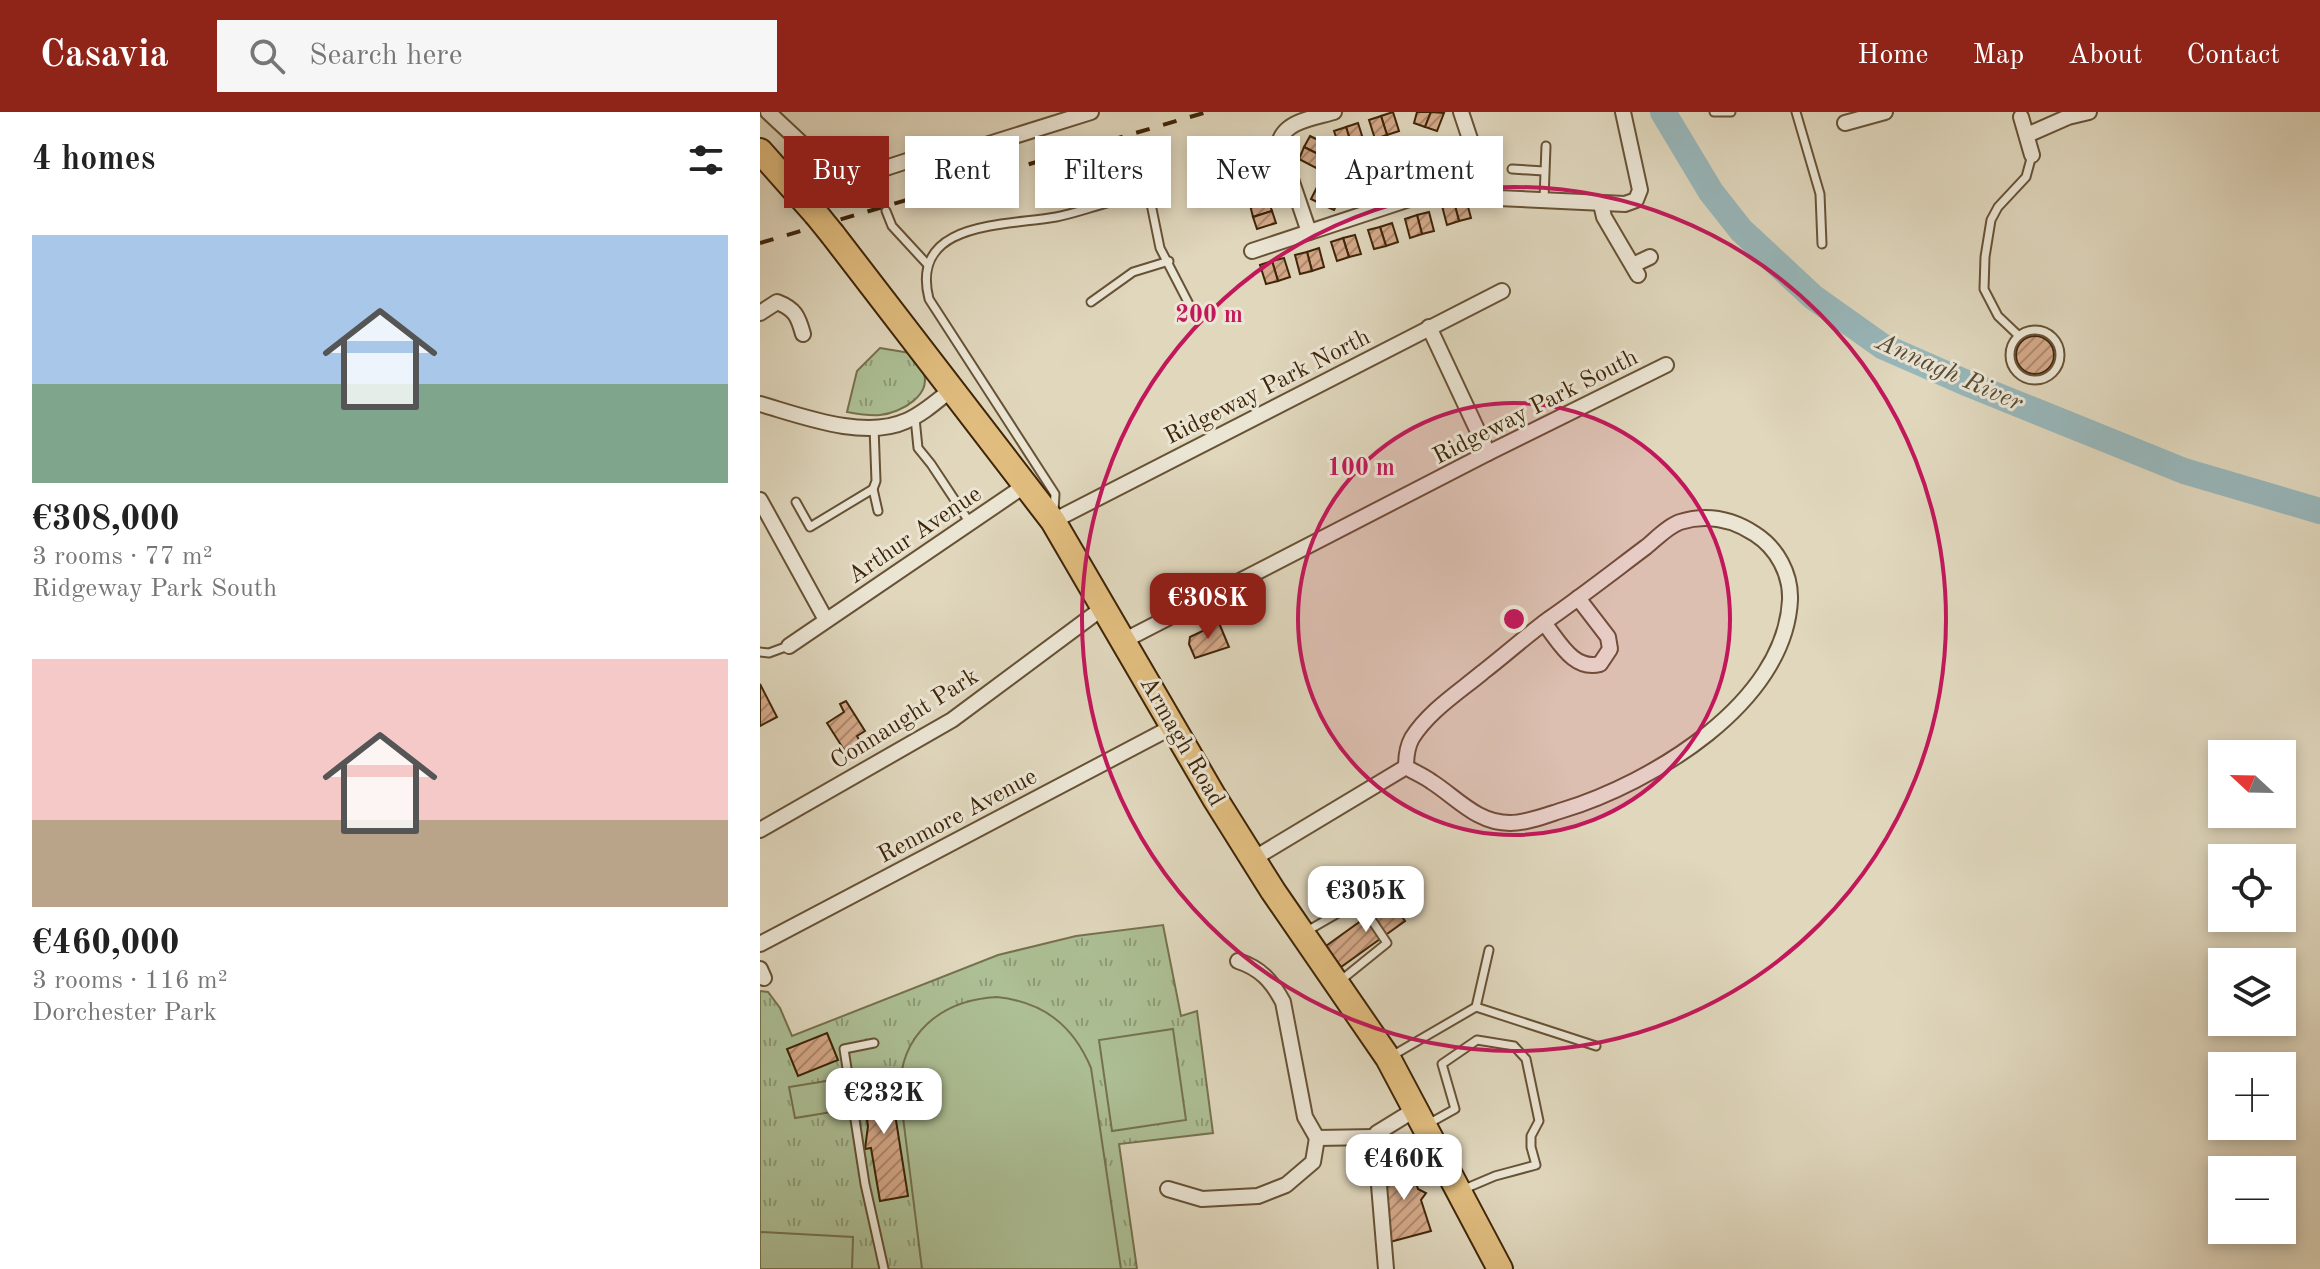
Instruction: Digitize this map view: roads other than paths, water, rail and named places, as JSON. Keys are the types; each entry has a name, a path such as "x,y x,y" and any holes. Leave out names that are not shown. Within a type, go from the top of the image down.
{"main road":[{"name":"Armagh Road","path":"760,151 833,235 1053,521 1253,859 1388,1058 1500,1269"}],"street":[{"path":"768,112 843,182 913,159 922,165 1091,112"},
{"path":"1309,232 1279,144 1286,128 1334,112"},
{"path":"1461,112 1469,136"},
{"path":"1503,198 1601,204 1625,204 1636,200 1640,190 1623,112"},
{"path":"2027,135 2068,117 2089,112"},
{"path":"1845,123 1878,113"},
{"path":"2021,117 2032,155"},
{"path":"1601,204 1604,217 1636,270 1650,257"},
{"path":"1252,251 1382,208"},
{"name":"Ridgeway Park North","path":"1053,521 1502,291"},
{"path":"760,313 777,302 792,308 803,334"},
{"path":"1429,327 1488,453"},
{"name":"Ridgeway Park South","path":"1125,640 1666,365"},
{"path":"760,404 828,424 874,427 906,421 952,389"},
{"name":"Arthur Avenue","path":"789,646 1027,484"},
{"path":"760,500 826,620"},
{"path":"1707,517 1734,523 1757,535 1784,566 1790,589 1789,616 1773,660 1754,689 1707,733 1645,777 1601,798 1543,817 1510,823 1480,817 1433,782 1406,767 1406,752 1413,736 1442,706 1544,623 1677,523 1707,517"},
{"path":"1544,623 1573,659 1582,665 1600,664 1610,649 1608,637 1578,598"},
{"name":"Connaught Park","path":"760,830 952,720 1104,607"},
{"name":"Renmore Avenue","path":"760,944 1174,726"},
{"path":"1253,859 1406,767"},
{"path":"1168,1189 1202,1199 1258,1196 1286,1185 1313,1162 1317,1138 1305,1117 1283,1002 1275,985 1255,966 1238,961"},
{"path":"1386,1269 1375,1137 1377,1133 1420,1117"},
{"path":"1317,1138 1375,1137"}],"lane":[{"path":"1714,112 1731,112"},
{"path":"1796,112 1820,194 1822,244"},
{"path":"1544,202 1546,146"},
{"path":"2018,335 1998,316 1984,289 1986,236 1998,207 2026,177 2032,155"},
{"path":"1512,169 1544,171"},
{"path":"1053,521 1055,494 929,299 925,283 928,265 946,240 966,230 1058,216 1143,196 1150,199 1160,248 1190,306"},
{"path":"886,211 892,226 928,265"},
{"path":"1091,302 1133,272 1169,261"},
{"path":"2034,329 2050,335 2060,349 2054,372 2039,380 2031,380 2017,373 2012,366 2010,350 2018,335 2034,329"},
{"path":"915,416 918,448 970,523"},
{"path":"874,427 876,481 873,489 878,511"},
{"path":"796,502 810,527 873,489"},
{"path":"760,652 769,653 789,646"},
{"path":"1302,934 1359,901 1387,943 1337,984"},
{"path":"1388,1058 1476,1007 1489,950"},
{"path":"1476,1007 1596,1046"},
{"path":"1420,1117 1455,1109 1442,1064 1477,1040 1514,1046 1526,1059 1539,1121 1531,1136 1536,1165 1495,1176 1460,1191"},
{"path":"874,1043 844,1049 865,1184 884,1269"}],"waterway":[{"name":"Annagh River","path":"1663,112 1711,192 1741,230 1813,297 1882,346 2184,471 2320,511"}],"railway":[{"path":"760,243 1207,112"}]}
